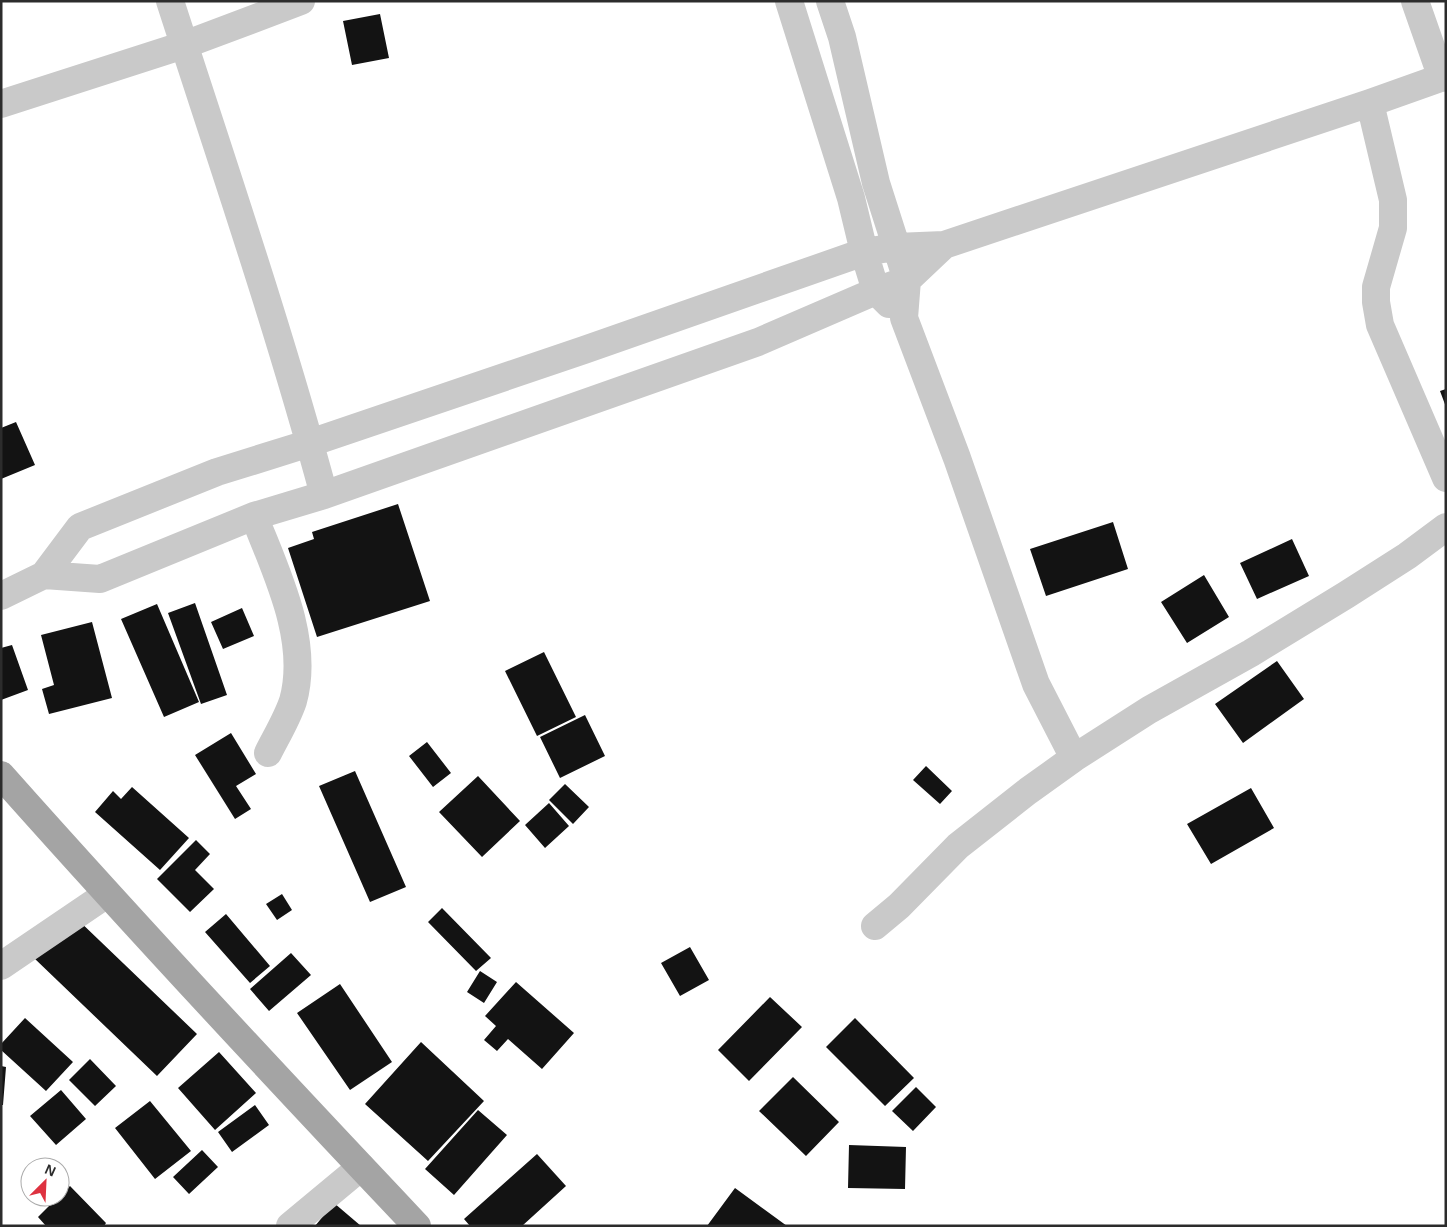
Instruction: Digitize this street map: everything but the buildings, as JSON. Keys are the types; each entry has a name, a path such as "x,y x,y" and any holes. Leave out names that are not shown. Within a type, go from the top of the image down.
{"main road":[{"path":"1,775 107,894 417,1226"}],"street":[{"path":"170,1 255,263 324,495"},
{"path":"1,104 184,45 301,1"},
{"path":"789,1 851,198 876,291 904,318"},
{"path":"830,1 842,37 876,183 907,280 904,318 957,458 1036,684 1074,758"},
{"path":"1,596 44,575 80,527 217,472 310,443 584,350 864,252 896,247 944,245 1370,104 1444,77 1415,1"},
{"path":"1370,104 1393,200 1393,228 1376,287 1376,302 1380,325 1446,478"},
{"path":"44,575 100,579 254,516 324,495 758,342 876,291 907,280 944,245"},
{"path":"254,516 285,597 294,630 297,668 292,702 268,753"},
{"path":"875,926 899,906 958,846 1028,791 1074,758 1149,710 1251,654 1346,595 1407,556 1446,526"},
{"path":"4,960 107,894"},
{"path":"290,1226 361,1167"}]}
